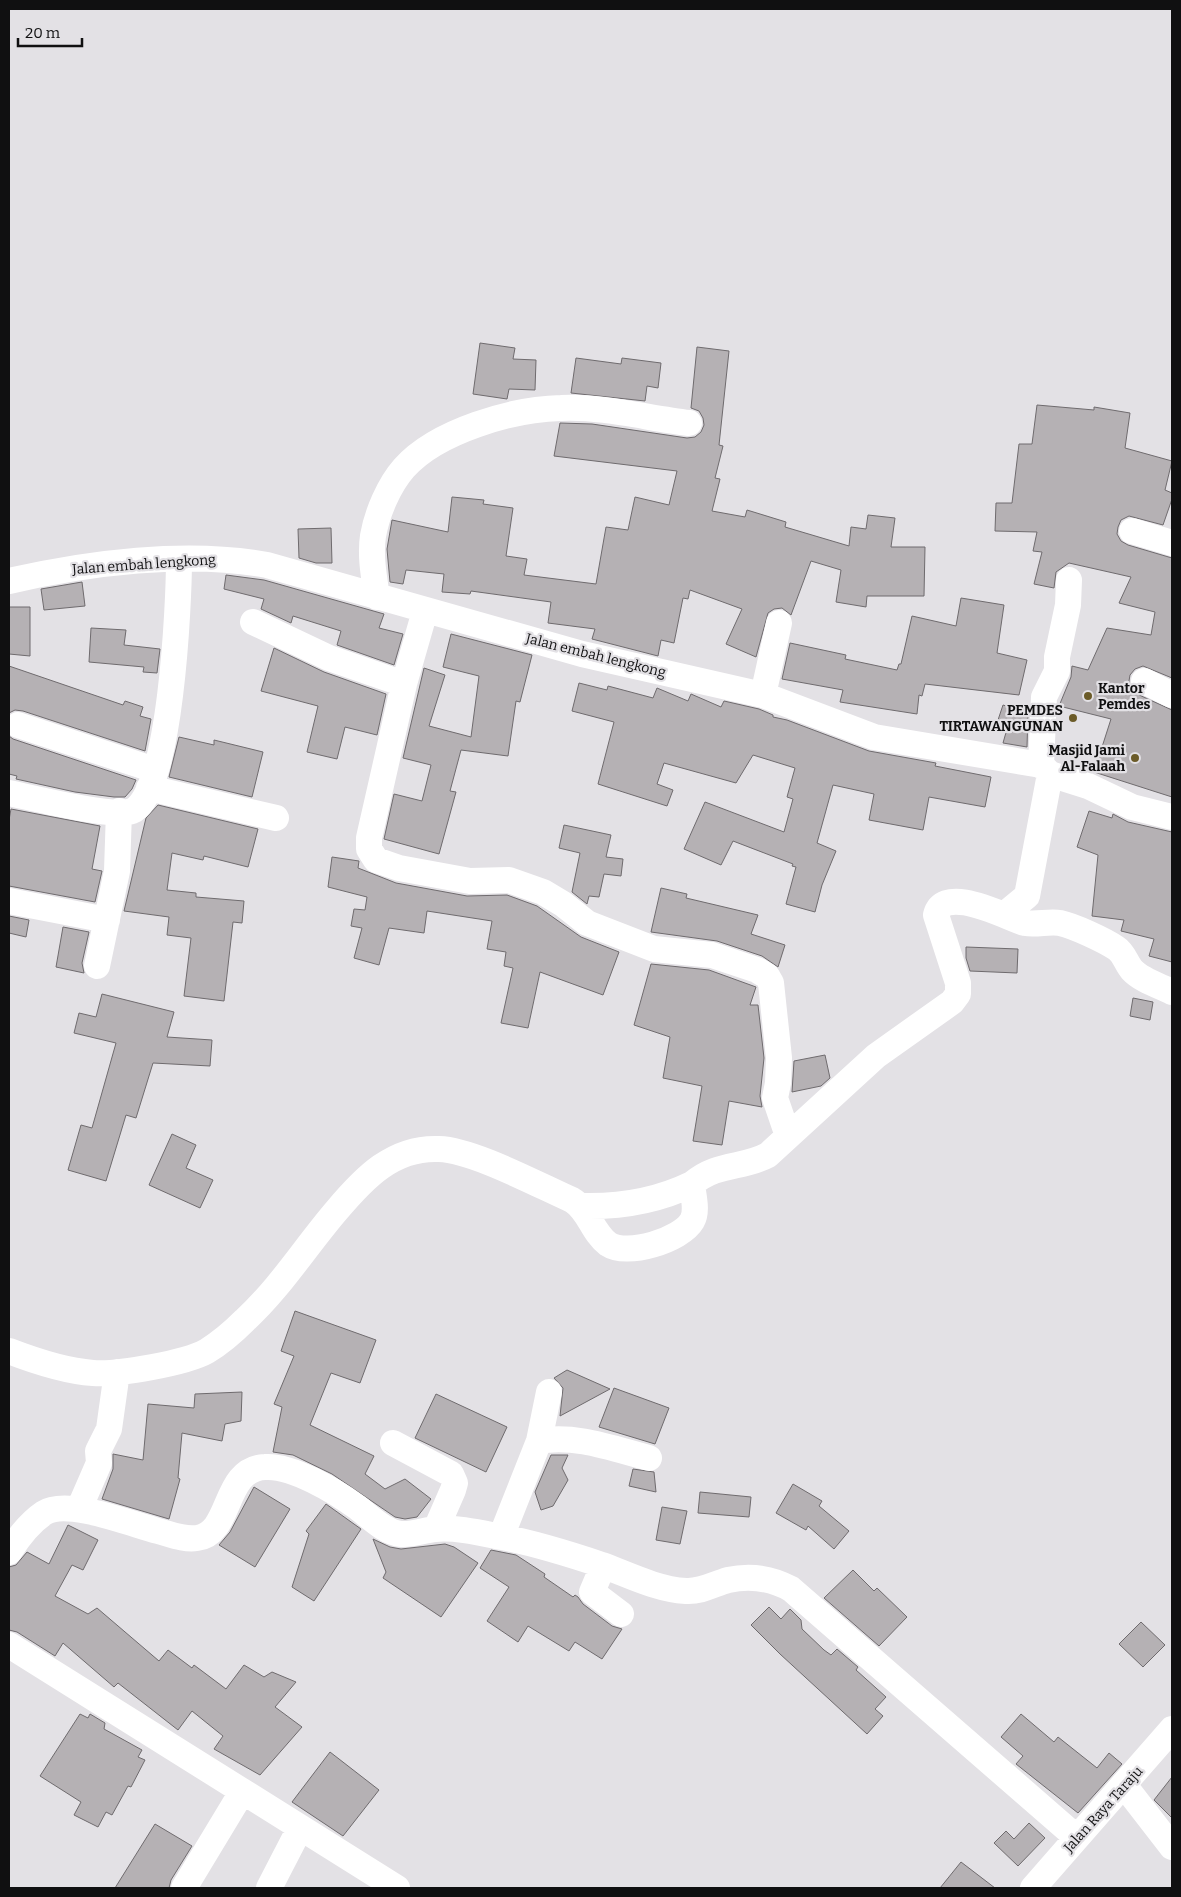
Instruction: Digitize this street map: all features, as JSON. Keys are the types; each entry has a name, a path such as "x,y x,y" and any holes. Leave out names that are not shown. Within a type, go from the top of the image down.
{"street":[{"path":"377,597 372,563 373,536 384,499 404,468 435,444 480,424 537,410 586,408 689,423"},
{"path":"1132,531 1172,543"},
{"name":"Jalan embah lengkong","path":"9,581 102,564 179,560 227,559 245,561 311,577 425,611 582,654 763,695 874,737 1045,769 1088,786 1132,807 1172,817"},
{"path":"9,793 105,812 131,811 145,801 166,722 173,673 179,560"},
{"path":"1005,914 1027,896 1045,769 1044,697 1057,671 1057,657 1068,605 1069,580"},
{"path":"425,611 404,684 369,838 371,856 376,860 399,868 470,881 509,880 543,892 563,904 587,923 654,949 712,955 762,973 771,983 779,1058 775,1098 788,1136"},
{"path":"253,622 329,658 404,684"},
{"path":"763,695 779,623"},
{"path":"1144,681 1172,695"},
{"path":"18,725 152,779 276,818"},
{"path":"97,966 117,871 119,811"},
{"path":"9,901 107,920"},
{"path":"9,1351 73,1370 92,1373 118,1372 159,1366 206,1352 245,1321 356,1187 380,1166 400,1154 420,1150 457,1151 582,1206 608,1207 658,1198 692,1184 714,1169 759,1160 876,1056 952,1002 958,994 958,983 936,915 938,907 943,903 953,902 997,910 1028,923 1061,923 1117,948 1132,970 1172,992"},
{"path":"582,1206 609,1245 622,1248 655,1245 672,1238 686,1229 692,1221 695,1206 692,1184"},
{"path":"79,1509 99,1463 98,1450 109,1429 118,1372"},
{"path":"501,1537 539,1441 549,1392"},
{"path":"539,1441 551,1439 574,1440 649,1458"},
{"path":"393,1443 451,1474 455,1483 436,1529"},
{"path":"9,1552 19,1537 44,1512 60,1508 79,1509 178,1537 197,1538 209,1532 218,1524 236,1484 247,1472 265,1466 282,1469 315,1482 338,1494 388,1530 400,1534 436,1529 501,1537 603,1566 645,1582 687,1591 705,1588 728,1580 751,1577 774,1580 791,1589 1076,1837"},
{"path":"603,1566 592,1592 621,1614"},
{"path":"9,1645 397,1888"},
{"name":"Jalan Raya Taraju","path":"1033,1888 1172,1729"},
{"path":"1124,1785 1172,1847"},
{"path":"184,1888 242,1792"},
{"path":"269,1888 300,1828"}],"building":[{"path":"480,343 515,348 513,359 536,360 535,390 509,389 507,399 473,394"},
{"path":"697,347 729,351 719,445 723,446 715,478 720,479 712,511 745,517 747,510 786,522 785,527 849,546 851,527 866,529 868,515 895,518 891,547 925,547 924,596 867,596 866,607 836,602 841,570 811,561 791,615 782,608 774,609 768,613 756,657 726,644 742,609 690,590 688,599 683,598 674,643 661,640 658,656 592,639 595,629 548,623 551,602 471,591 470,594 442,592 444,574 406,570 403,584 390,582 387,549 392,520 448,532 452,497 484,500 483,504 513,508 506,556 527,559 524,575 596,584 606,527 628,530 635,497 669,505 677,471 554,456 560,423 592,424 687,438 695,437 701,432 704,425 699,411 691,408"},
{"path":"576,358 621,364 622,358 661,363 658,388 647,386 645,401 571,393"},
{"path":"1037,405 1094,410 1094,407 1130,413 1125,448 1172,461 1165,490 1172,493 1172,499 1163,525 1129,516 1121,520 1117,534 1121,541 1128,545 1172,558 1172,678 1143,666 1135,669 1130,675 1129,681 1131,689 1137,694 1172,710 1172,797 1094,772 1111,719 1059,706 1071,677 1072,666 1088,670 1107,628 1151,635 1155,612 1119,603 1131,577 1069,563 1056,572 1054,588 1034,584 1042,552 1033,551 1037,532 995,531 996,503 1012,503 1019,444 1032,444"},
{"path":"331,528 332,563 316,563 299,558 298,529"},
{"path":"226,575 264,580 384,614 379,628 403,634 394,665 337,645 341,631 293,616 291,623 261,609 264,599 224,589"},
{"path":"82,582 85,606 44,610 41,589"},
{"path":"961,598 1004,605 997,653 1027,660 1019,695 925,684 922,696 919,695 917,714 840,702 843,690 782,679 790,643 846,655 845,659 897,670 899,664 901,664 912,616 956,626"},
{"path":"9,607 30,607 30,656 9,654"},
{"path":"91,628 126,630 124,645 160,649 157,673 143,672 144,667 89,662"},
{"path":"451,634 532,655 520,702 516,701 508,756 461,750 450,791 456,792 439,854 384,839 394,794 422,801 431,765 403,758 424,668 445,675 429,726 471,737 479,676 443,667"},
{"path":"274,648 324,672 386,694 377,735 345,727 337,759 307,752 318,706 261,691"},
{"path":"9,666 123,705 125,701 143,707 140,716 151,719 145,751 23,711 15,710 9,713"},
{"path":"579,683 607,690 608,686 653,698 657,688 688,701 691,694 721,707 724,701 759,709 773,715 773,717 787,720 869,751 936,763 935,766 991,777 985,807 929,797 923,830 869,820 874,794 833,785 817,843 836,851 822,885 815,912 786,904 796,867 792,866 793,864 733,841 721,865 684,849 705,802 784,832 793,799 787,797 795,768 753,755 736,783 664,763 657,784 673,790 667,806 598,784 614,722 572,711"},
{"path":"1003,705 1028,713 1027,747 1003,743 1007,729 996,726"},
{"path":"9,736 13,739 136,780 132,789 125,797 114,797 75,792 16,779 17,776 9,774"},
{"path":"179,737 214,745 214,740 263,752 252,797 169,777"},
{"path":"158,805 258,829 248,867 204,856 203,860 172,853 167,890 196,893 196,897 244,901 242,923 233,922 224,1001 184,996 191,938 167,935 169,917 124,911 146,818"},
{"path":"11,809 100,826 92,869 102,871 95,902 9,886 9,820"},
{"path":"1089,811 1112,818 1113,814 1128,822 1172,832 1172,962 1149,956 1154,939 1121,931 1124,920 1092,916 1098,855 1077,847"},
{"path":"564,825 611,835 606,857 623,859 621,876 604,874 599,897 589,896 587,904 572,892 580,853 559,848"},
{"path":"332,857 359,861 358,868 396,883 467,896 507,895 537,906 581,937 619,952 603,995 540,972 528,1028 501,1023 513,968 504,966 506,952 487,949 492,921 427,911 424,933 389,928 379,965 354,958 362,928 351,926 354,909 365,910 367,897 328,887"},
{"path":"661,888 687,894 686,898 758,915 751,934 785,945 778,967 762,956 717,941 651,932"},
{"path":"9,916 29,920 26,937 9,933"},
{"path":"63,927 89,932 82,963 84,973 56,967"},
{"path":"966,947 1018,949 1017,973 970,971 966,958"},
{"path":"651,964 709,970 756,987 750,1005 758,1005 764,1058 760,1096 762,1107 729,1101 722,1145 693,1141 702,1086 663,1078 670,1037 634,1025"},
{"path":"102,994 174,1012 167,1037 212,1040 210,1066 153,1063 136,1118 126,1115 106,1181 68,1170 81,1125 92,1128 116,1043 74,1033 79,1013 96,1017"},
{"path":"1133,998 1153,1002 1150,1020 1130,1016"},
{"path":"825,1055 830,1078 821,1086 792,1092 794,1061"},
{"path":"172,1134 196,1145 186,1168 213,1180 200,1208 149,1185"},
{"path":"295,1311 376,1340 360,1383 331,1373 310,1425 374,1456 365,1474 385,1489 405,1479 431,1499 417,1517 405,1519 395,1517 332,1474 293,1455 273,1452 282,1407 274,1404 294,1356 281,1351"},
{"path":"567,1370 610,1389 560,1416 563,1388 554,1378"},
{"path":"614,1388 669,1408 655,1444 599,1427"},
{"path":"242,1392 241,1421 225,1424 222,1441 182,1433 178,1478 180,1479 169,1519 102,1499 113,1469 113,1454 143,1460 148,1404 194,1408 195,1394"},
{"path":"436,1394 507,1427 486,1472 415,1438"},
{"path":"551,1455 568,1455 562,1468 568,1480 553,1506 541,1510 535,1492"},
{"path":"633,1469 654,1472 656,1492 629,1486"},
{"path":"793,1484 822,1501 819,1506 849,1531 834,1549 808,1526 806,1530 776,1513"},
{"path":"254,1487 290,1509 255,1567 219,1545 230,1532"},
{"path":"700,1492 751,1497 749,1517 698,1513"},
{"path":"326,1504 361,1529 314,1601 292,1587 309,1534 306,1531"},
{"path":"662,1507 687,1511 680,1544 656,1540"},
{"path":"68,1525 98,1540 83,1570 72,1565 55,1596 88,1614 97,1608 159,1661 168,1650 192,1668 194,1665 226,1689 244,1665 264,1677 272,1672 296,1682 275,1707 302,1727 260,1775 214,1749 223,1736 192,1711 178,1730 118,1683 114,1687 63,1643 55,1656 17,1632 9,1630 9,1567 16,1565 27,1552 49,1564"},
{"path":"373,1539 390,1547 401,1549 445,1544 454,1547 478,1563 441,1617 383,1578 386,1572"},
{"path":"491,1550 516,1555 545,1574 544,1577 573,1597 575,1595 578,1597 583,1604 612,1626 622,1629 602,1659 575,1642 569,1651 528,1626 518,1642 487,1621 509,1587 480,1568"},
{"path":"853,1570 874,1591 877,1588 907,1617 879,1646 824,1598"},
{"path":"769,1607 781,1619 790,1609 801,1620 802,1629 824,1650 831,1655 837,1649 858,1667 856,1670 886,1697 875,1709 883,1716 867,1734 751,1625"},
{"path":"1141,1622 1165,1645 1143,1667 1119,1644"},
{"path":"80,1714 88,1718 90,1714 105,1723 104,1729 142,1750 138,1757 145,1760 131,1787 128,1786 112,1815 106,1812 98,1827 74,1815 81,1802 40,1776"},
{"path":"1021,1714 1054,1742 1058,1737 1097,1768 1109,1753 1122,1764 1078,1813 1016,1764 1023,1756 1001,1737"},
{"path":"330,1752 379,1790 343,1836 292,1802"},
{"path":"1172,1777 1172,1818 1154,1800"},
{"path":"1029,1823 1045,1838 1018,1866 994,1843 1006,1831 1014,1839"},
{"path":"155,1824 192,1846 171,1880 169,1888 115,1888"},
{"path":"961,1862 995,1888 940,1888"}],"place":[{"name":"Kantor Pemdes","path":"1088,696"},
{"name":"PEMDES TIRTAWANGUNAN","path":"1073,718"},
{"name":"Masjid Jami Al-Falaah","path":"1135,758"}]}
